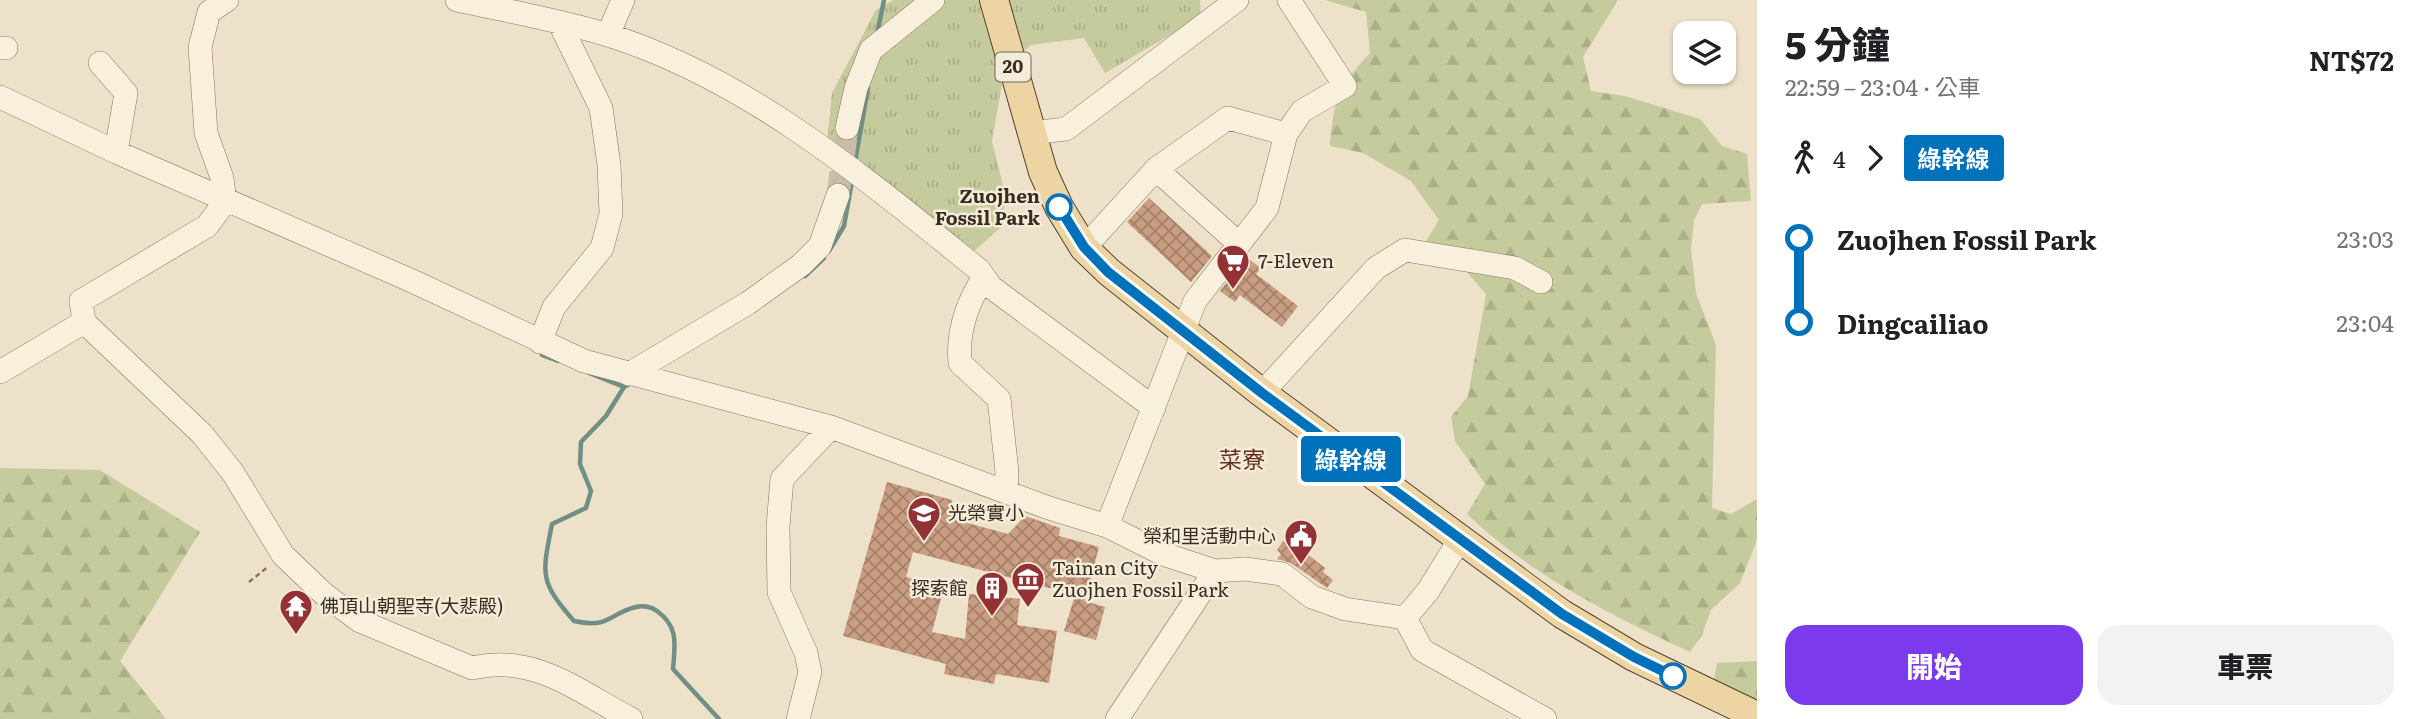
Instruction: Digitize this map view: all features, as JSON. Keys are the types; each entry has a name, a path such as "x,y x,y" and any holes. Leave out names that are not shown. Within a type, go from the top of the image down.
{"main road":[{"name":"20","path":"994,0 1043,172 1084,247 1108,272 1262,393 1562,614 1624,651 1757,716"}],"lane":[{"path":"227,0 209,12 200,47 206,133 222,177 225,202 207,226 81,301 84,322 202,434 233,472 283,555 325,595 360,621 472,668 488,664 519,664 562,679 631,719"},
{"path":"457,0 608,35 699,73 752,103 865,178 984,277 991,287 1154,408"},
{"path":"608,35 623,0"},
{"path":"847,128 856,88 871,50 933,0"},
{"path":"1031,133 1066,129 1237,0"},
{"path":"1107,526 1195,301 1267,208 1286,134 1302,111 1345,86 1289,0"},
{"path":"540,342 554,307 602,248 611,215 609,164 601,108 559,22"},
{"path":"100,63 126,93 116,152"},
{"path":"0,97 225,202 410,280 584,361 831,427 1107,526 1163,554 1215,571 1245,569 1282,574 1312,597 1345,609 1405,618"},
{"path":"1084,247 1156,169 1228,118 1286,134"},
{"path":"1156,169 1238,243"},
{"path":"629,374 748,303 801,265 820,246 838,195"},
{"path":"1262,393 1376,268 1405,250 1516,268 1541,282"},
{"path":"984,277 970,299 958,343 960,363 999,399 1007,472 1006,492"},
{"path":"0,372 84,322"},
{"path":"799,719 810,672 806,653 779,592 778,526 782,479 831,427"},
{"path":"1405,618 1428,591 1460,540"},
{"path":"1117,719 1215,571"},
{"path":"1405,618 1422,650 1545,719"}],"path":[{"path":"248,582 283,555"}],"green space":[{"path":"893,0 1200,0 1201,17 1105,73 1084,38 1031,45 1005,67 992,141 1006,198 1001,227 973,252 827,142 832,93 876,10"},
{"path":"1325,0 1618,0 1583,57 1591,91 1625,96 1700,119 1722,146 1747,154 1751,201 1702,204 1694,220 1691,249 1696,293 1716,345 1712,508 1731,514 1757,499 1757,540 1740,583 1711,610 1702,635 1690,652 1601,608 1544,575 1491,536 1467,514 1485,484 1455,441 1451,417 1468,396 1486,294 1465,270 1417,256 1439,220 1411,181 1363,153 1330,146 1333,117 1340,95 1351,75 1370,53 1366,12"},
{"path":"0,468 100,470 200,532 120,661 166,719 0,719"},
{"path":"1757,661 1757,719 1712,691 1717,663"}],"building":[{"path":"1149,198 1212,256 1191,282 1127,222"},
{"path":"1246,257 1261,268 1256,274 1298,306 1282,327 1240,295 1235,302 1220,291"},
{"path":"887,482 952,500 953,519 1008,534 1025,516 1060,528 1059,536 1099,547 1085,601 1105,607 1096,640 1064,631 1075,595 913,552 906,577 944,587 932,632 965,639 969,594 1020,599 1017,625 1057,631 1049,683 996,674 994,684 944,674 946,664 843,636"},
{"name":"榮和里活動中心","path":"1283,541 1288,545 1291,541 1325,568 1323,572 1333,580 1327,588 1291,563 1277,559 1281,554 1277,550"}],"waterway":[{"path":"877,34 884,0"},
{"path":"855,162 868,88"},
{"path":"829,251 844,226 852,181"},
{"path":"805,276 824,258"},
{"path":"542,355 558,361"},
{"path":"589,373 624,387"},
{"path":"631,383 624,387 606,416 581,442 580,464 591,491 586,508 552,524 546,555 546,577 554,596 574,621 603,622 639,606 657,611 669,623 674,637 673,669 719,719"}],"tunnel":[{"path":"838,195 847,128"}],"bus line":[{"name":"綠幹線","path":"1059,207 1084,247 1108,272 1262,393 1562,614 1634,657 1673,676"}],"place":[{"name":"Zuojhen Fossil Park","path":"1059,207"},
{"name":"7-Eleven","path":"1233,291"},
{"name":"光榮實小","path":"924,543"},
{"name":"榮和里活動中心","path":"1301,566"},
{"name":"Tainan City Zuojhen Fossil Park","path":"1028,609"},
{"name":"探索館","path":"992,618"},
{"name":"佛頂山朝聖寺(大悲殿)","path":"296,636"}],"district":[{"name":"菜寮","path":"1242,460"}]}
